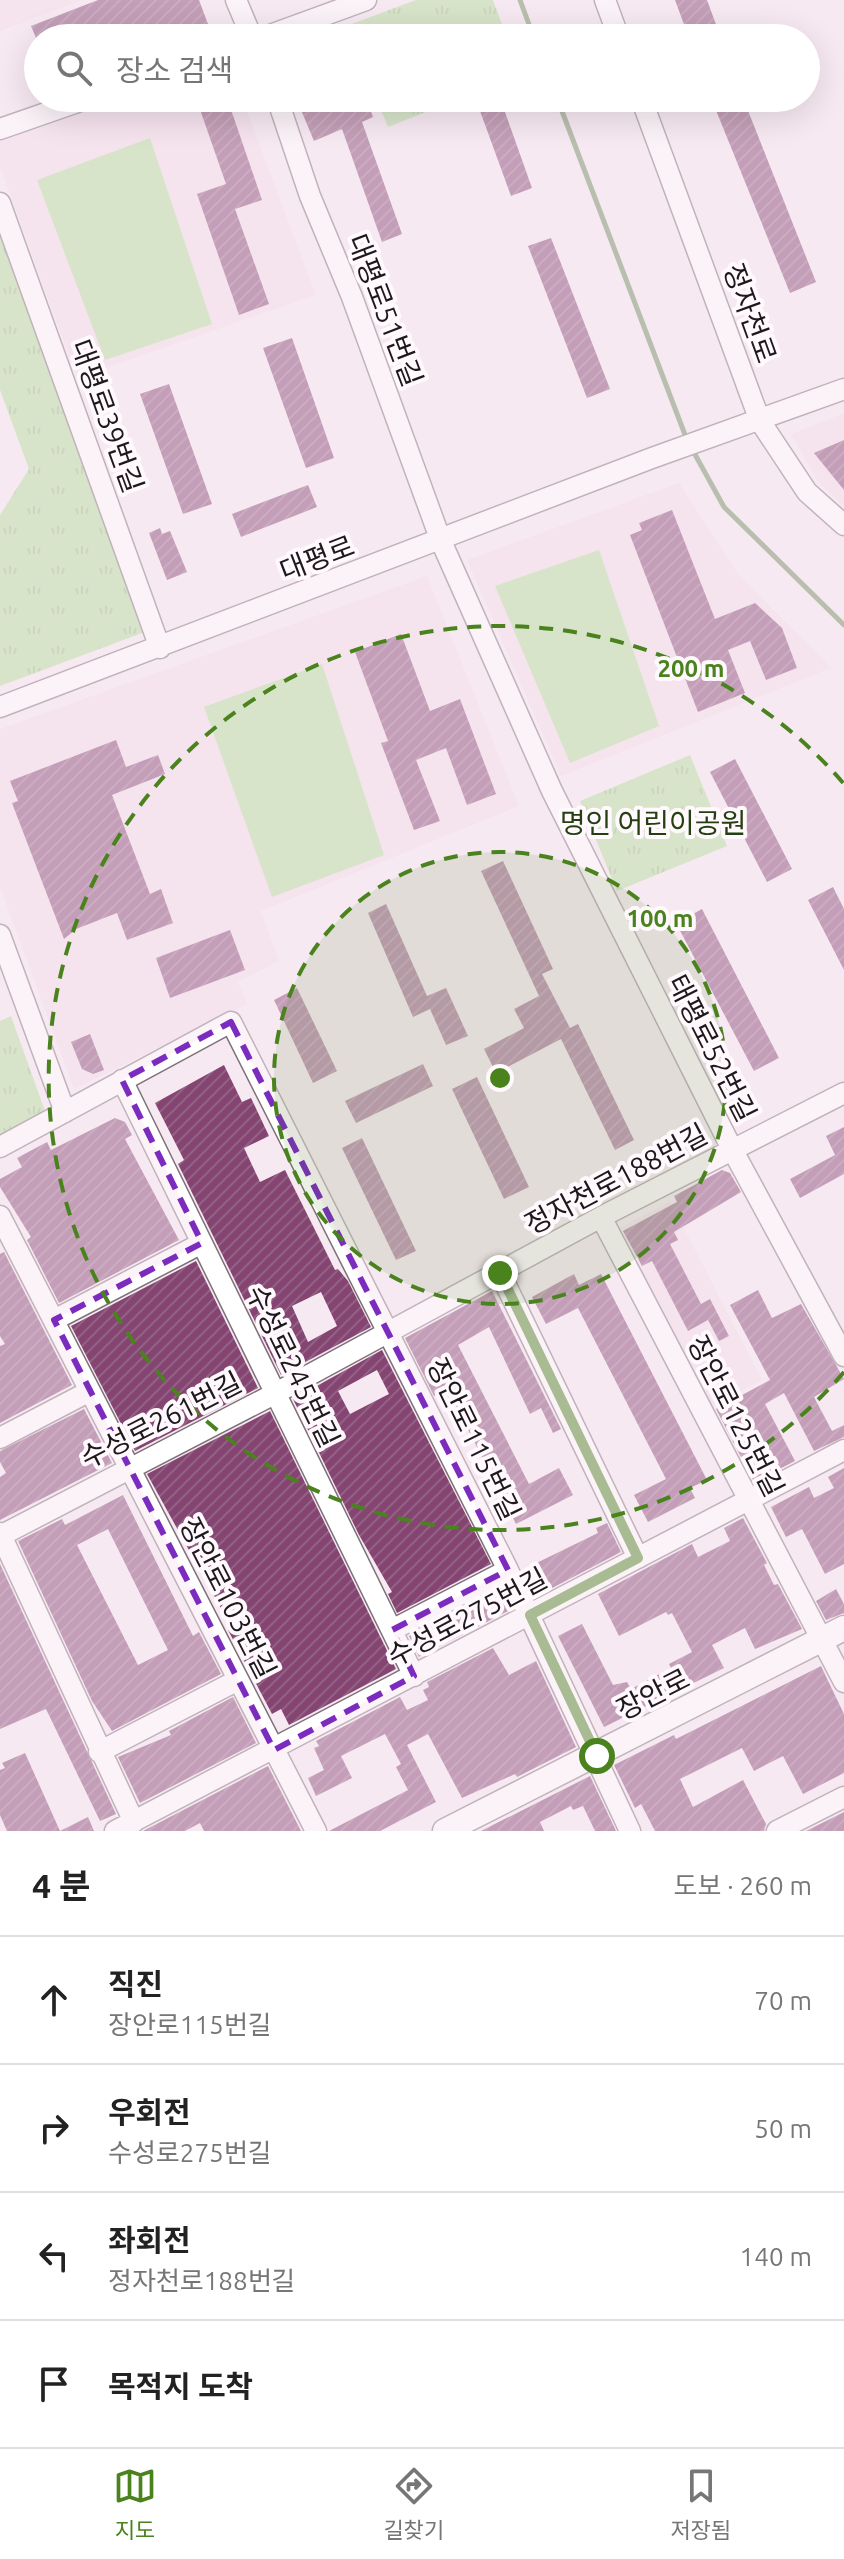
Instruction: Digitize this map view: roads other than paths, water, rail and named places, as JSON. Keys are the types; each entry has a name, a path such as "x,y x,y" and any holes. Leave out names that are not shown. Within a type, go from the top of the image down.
{"main road":[{"name":"장안로","path":"445,1831 844,1628"}],"street":[{"path":"236,0 246,24"},
{"path":"300,24 366,0"},
{"path":"605,0 614,24"},
{"path":"0,129 49,112"},
{"name":"대평로51번길","path":"282,112 310,196 352,297 441,541"},
{"name":"정자천로","path":"646,112 760,421 807,492 844,525"},
{"name":"대평로39번길","path":"0,203 160,648"},
{"path":"760,421 844,389"},
{"name":"대평로","path":"0,707 652,458 760,421"},
{"name":"태평로52번길","path":"441,541 578,846 732,1149 844,1356"},
{"path":"0,935 65,1112"},
{"path":"0,1147 231,1022 390,1332"},
{"name":"수성로245번길","path":"122,1080 414,1676"},
{"name":"정자천로188번길","path":"390,1332 601,1217 844,1093"},
{"name":"장안로103번길","path":"0,1216 316,1831"},
{"name":"장안로125번길","path":"601,1217 844,1682"},
{"path":"54,1320 202,1243"},
{"path":"500,1273 638,1558"},
{"name":"수성로261번길","path":"125,1827 99,1752 0,1535 390,1332"},
{"name":"장안로115번길","path":"390,1332 530,1615 630,1831"},
{"path":"0,1438 90,1391"},
{"name":"수성로275번길","path":"125,1827 844,1450"},
{"path":"392,1630 508,1570"},
{"path":"99,1752 238,1680"},
{"path":"777,1831 844,1797"}],"waterway":[{"path":"520,0 529,24"},
{"path":"562,112 687,440"},
{"path":"692,449 724,507 844,625"}],"park label":[{"name":"명인 어린이공원","path":"653,823"}]}
